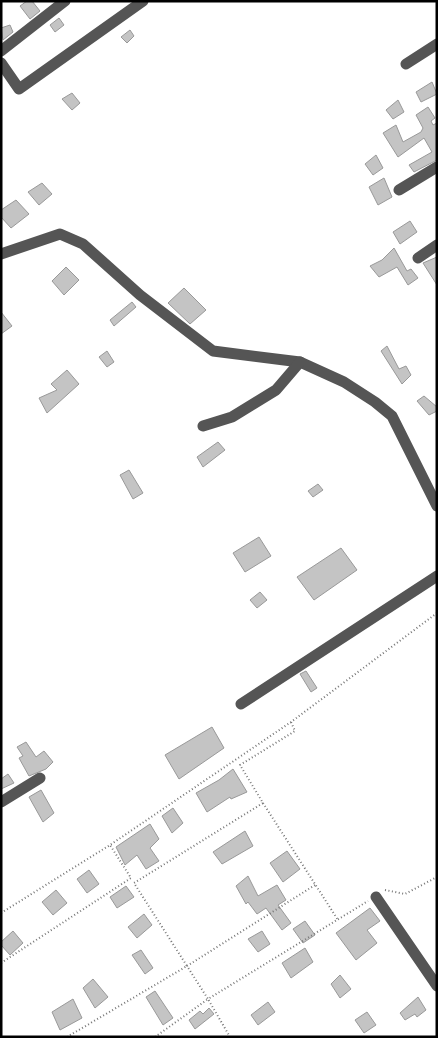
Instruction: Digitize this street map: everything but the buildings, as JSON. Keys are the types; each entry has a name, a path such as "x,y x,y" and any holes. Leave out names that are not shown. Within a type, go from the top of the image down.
{"street":[{"path":"1,50 65,1"},
{"path":"1,63 19,89 143,1"},
{"path":"406,64 437,44"},
{"path":"399,190 437,167"},
{"path":"1,254 60,234 84,244 140,295 213,351 300,362 344,382 375,402 392,416 437,506"},
{"path":"418,258 437,245"},
{"path":"203,426 232,417 276,390 300,362"},
{"path":"241,704 437,576"},
{"path":"1,802 40,778"},
{"path":"376,897 437,986"}],"path":[{"path":"1,913 110,845 291,722 437,613"},
{"path":"291,722 295,730 240,764 314,885 338,920"},
{"path":"134,883 263,803"},
{"path":"110,845 208,998 230,1037"},
{"path":"155,1037 208,998 386,890 405,894 437,877"},
{"path":"1,963 131,878"},
{"path":"67,1037 187,966 314,885"}]}
